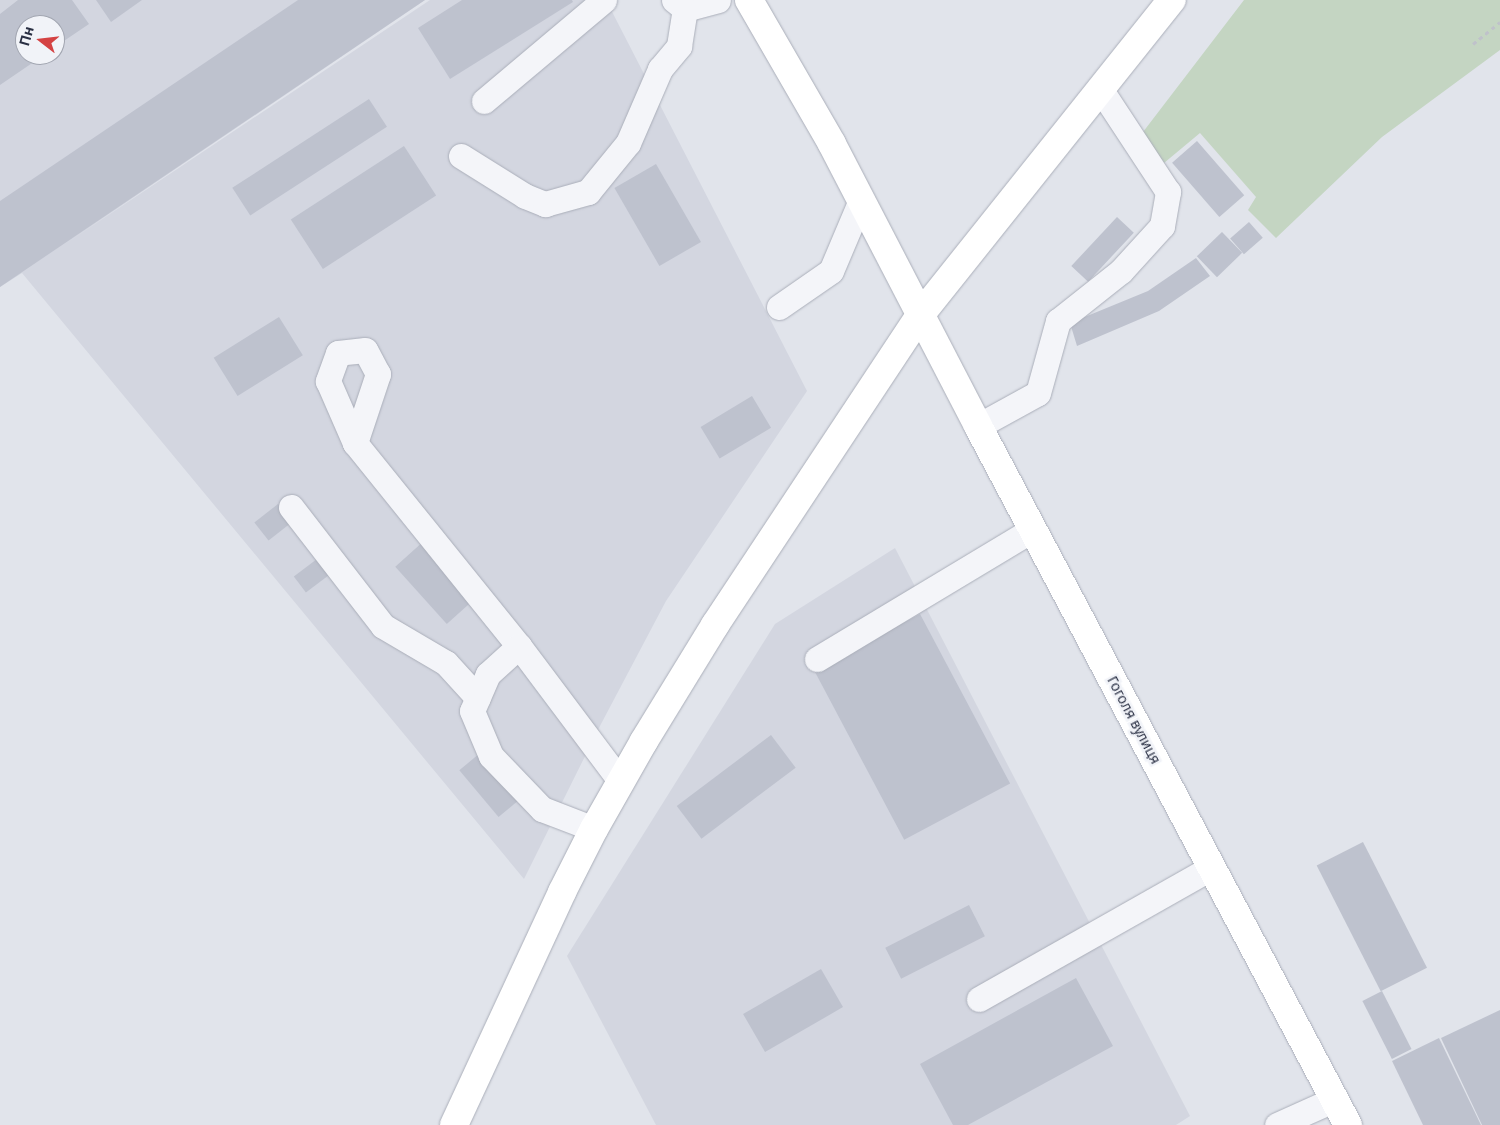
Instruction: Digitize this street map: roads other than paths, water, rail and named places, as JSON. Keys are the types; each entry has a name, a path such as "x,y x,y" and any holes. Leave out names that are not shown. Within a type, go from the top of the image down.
{"main road":[{"name":"Гоголя вулиця","path":"749,0 832,144 978,426 1348,1125"},
{"path":"454,1125 562,892 594,830 715,625 921,314 1172,0"}],"lane":[{"path":"484,101 604,0"},
{"path":"461,156 525,196 545,204 588,192 628,143 660,69 679,46 680,5 718,0"},
{"path":"978,426 1038,393 1058,321 1121,271 1162,226 1168,192 1101,90"},
{"path":"779,307 831,271 861,200"},
{"path":"354,443 519,646 621,782"},
{"path":"291,507 383,626 446,663 478,698"},
{"path":"817,659 1033,529"},
{"path":"519,646 488,674 472,711 491,756 542,809 594,830"},
{"path":"979,999 1212,867"},
{"path":"1277,1125 1335,1099"}]}
